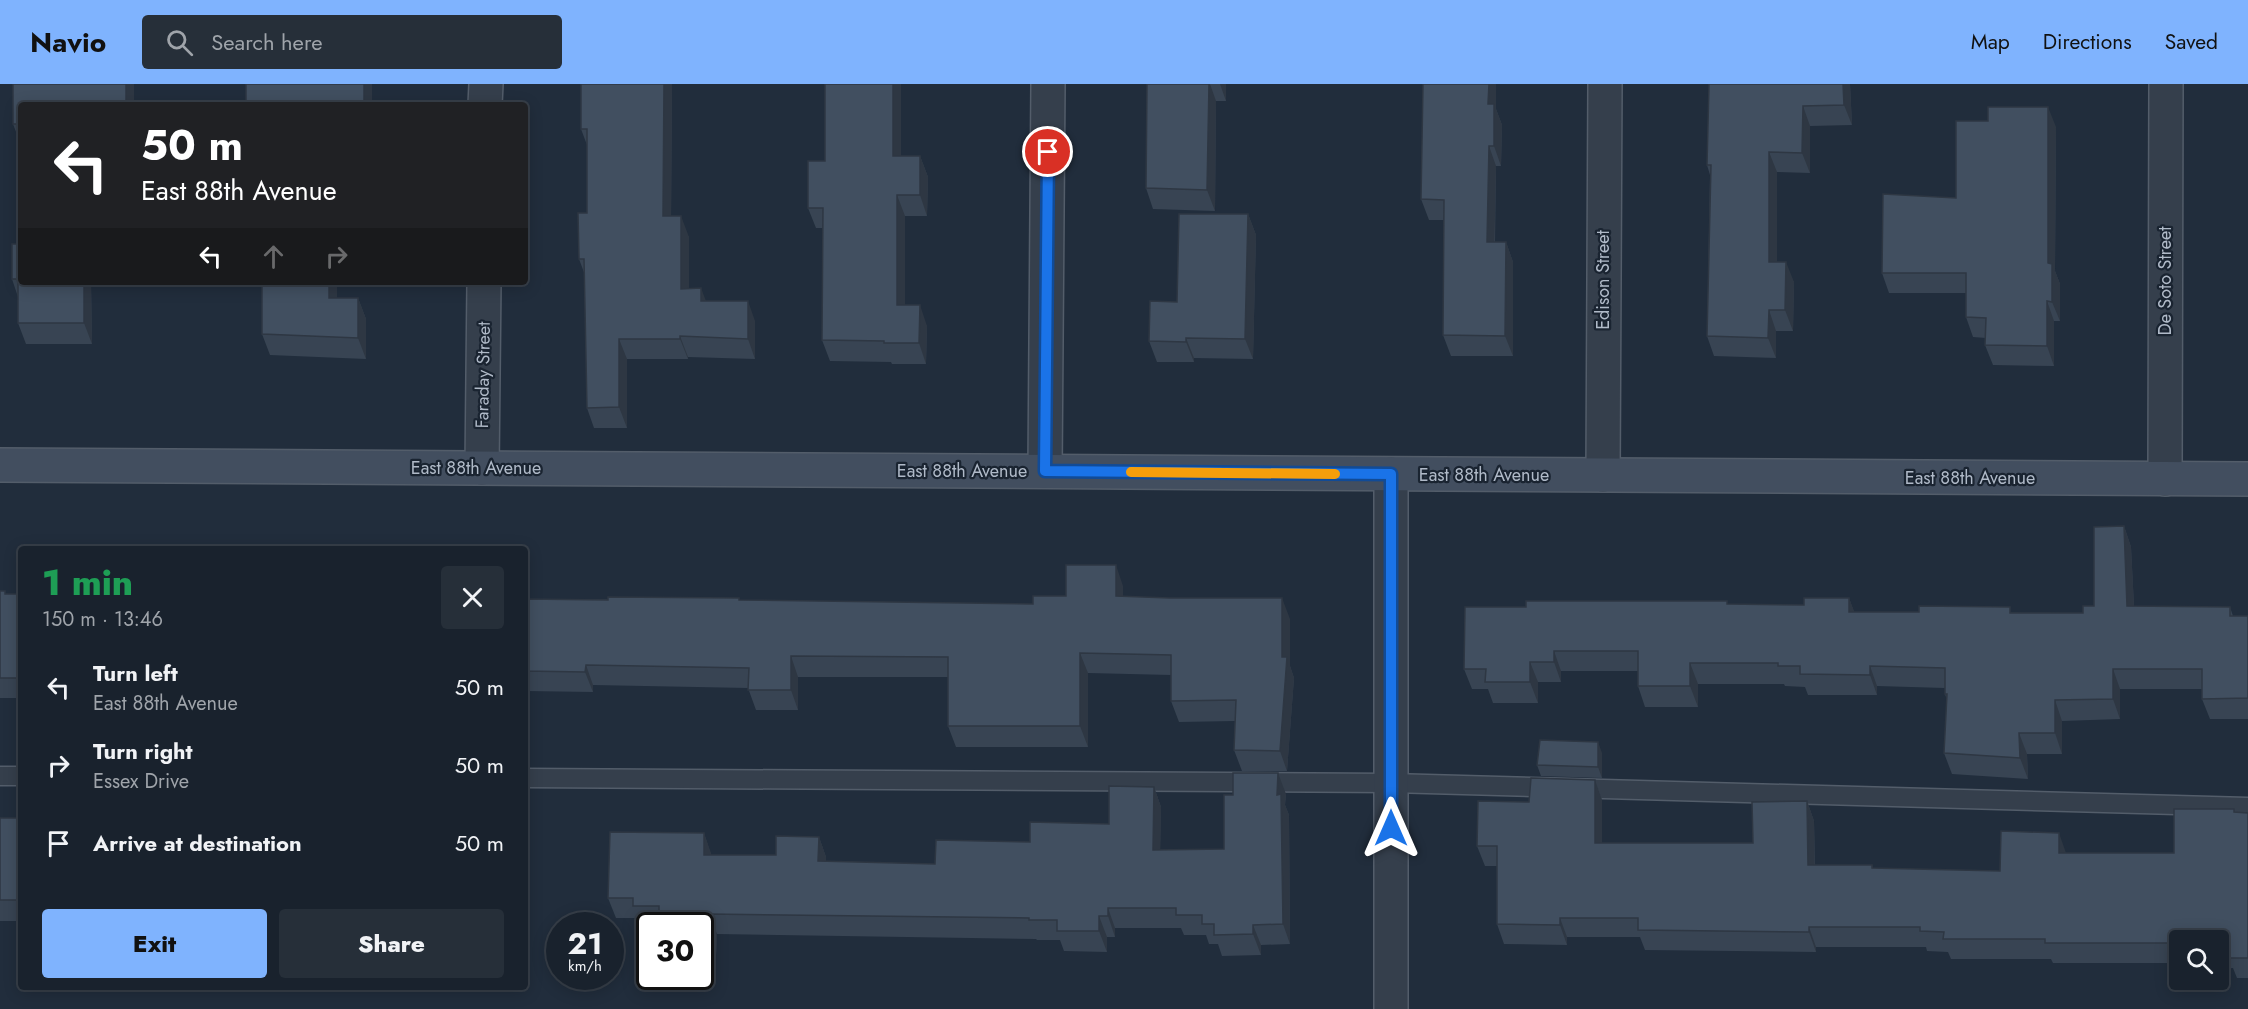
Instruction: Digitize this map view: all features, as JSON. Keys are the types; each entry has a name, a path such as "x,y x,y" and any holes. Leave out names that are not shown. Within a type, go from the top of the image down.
{"main road":[{"name":"East 88th Avenue","path":"0,465 2248,479"}],"street":[{"path":"485,102 486,84"},
{"path":"1045,471 1048,84"},
{"name":"Edison Street","path":"1603,475 1605,84"},
{"name":"De Soto Street","path":"2165,479 2166,84"},
{"name":"Faraday Street","path":"482,468 484,285"},
{"path":"1391,474 1391,1009"}],"lane":[{"path":"0,776 18,776"},
{"path":"528,778 1391,783 2248,807"}],"building":[{"path":"13,84 126,84 126,102 18,102 18,124 13,124"},
{"path":"246,84 364,84 364,102 246,102"},
{"path":"581,84 664,84 663,216 681,216 681,289 701,288 701,301 748,301 748,339 680,336 680,339 619,339 619,407 587,408 584,259 579,259 578,213 587,213 587,129 581,129"},
{"path":"825,84 893,84 893,156 920,156 920,195 897,195 897,305 920,305 919,343 822,340 823,208 808,208 808,161 825,161"},
{"path":"1147,84 1209,84 1207,190 1146,188"},
{"path":"1423,84 1489,84 1488,104 1494,104 1494,146 1489,146 1487,242 1506,242 1505,336 1443,335 1444,200 1421,199"},
{"path":"1709,84 1843,84 1844,105 1803,106 1802,153 1769,152 1769,262 1786,262 1785,310 1769,310 1768,338 1707,336 1711,165 1707,165"},
{"path":"1988,107 2048,107 2048,263 2052,264 2052,302 2047,301 2047,346 1985,345 1986,318 1966,317 1966,273 1882,273 1883,194 1956,198 1956,121 1988,121"},
{"path":"18,210 18,279 12,279 12,244 17,244"},
{"path":"1179,214 1248,214 1245,339 1186,338 1186,342 1149,341 1150,301 1177,302"},
{"path":"18,285 84,285 84,323 18,323"},
{"path":"262,285 329,285 329,298 358,298 358,338 262,334"},
{"path":"2124,526 2127,606 2230,607 2230,616 2248,616 2248,698 2202,699 2202,669 2113,669 2113,699 2055,700 2055,733 2019,733 2020,758 1944,753 1947,694 1945,694 1945,668 1870,666 1870,675 1800,674 1800,666 1778,666 1778,663 1690,663 1690,686 1638,686 1638,651 1554,651 1554,662 1530,662 1530,682 1485,682 1486,669 1464,669 1465,607 1526,607 1526,601 1727,601 1727,604 1804,605 1804,598 1849,598 1849,612 1919,612 1919,606 2010,607 2010,613 2083,613 2083,606 2094,606 2094,527"},
{"path":"1066,565 1116,565 1116,596 1282,598 1282,657 1287,657 1280,751 1234,750 1236,700 1171,701 1171,655 1080,653 1080,726 948,726 948,657 791,656 791,690 748,690 749,668 586,665 585,672 528,671 528,599 739,598 739,600 1033,604 1033,596 1066,596"},
{"path":"0,591 5,591 5,594 18,594 18,678 0,678"},
{"path":"1540,740 1598,742 1598,767 1537,765"},
{"path":"1233,773 1278,773 1277,795 1281,794 1283,924 1253,925 1253,934 1214,935 1214,924 1202,924 1202,915 1176,915 1176,908 1108,908 1108,916 1099,916 1099,931 1057,931 1057,920 659,912 659,906 633,906 633,898 608,898 610,832 704,833 704,855 776,855 776,836 819,837 818,861 935,864 936,840 1030,842 1030,822 1109,824 1109,786 1154,787 1153,850 1224,849 1224,795 1233,795"},
{"path":"1531,778 1595,780 1595,843 1753,843 1752,802 1807,801 1808,865 1872,865 1872,868 2000,871 2001,831 2059,833 2059,853 2174,853 2174,809 2234,809 2234,812 2248,813 2248,958 2230,958 2229,930 2169,930 2169,943 2045,943 2045,939 1943,939 1944,932 1920,931 1920,927 1809,927 1809,932 1638,930 1638,918 1560,918 1560,925 1497,924 1497,846 1477,846 1478,801 1529,802"},
{"path":"0,818 18,818 18,900 0,900"}],"slow traffic":[{"path":"1131,472 1335,474"}],"route":[{"path":"1048,152 1045,471 1391,474 1391,828"}]}
